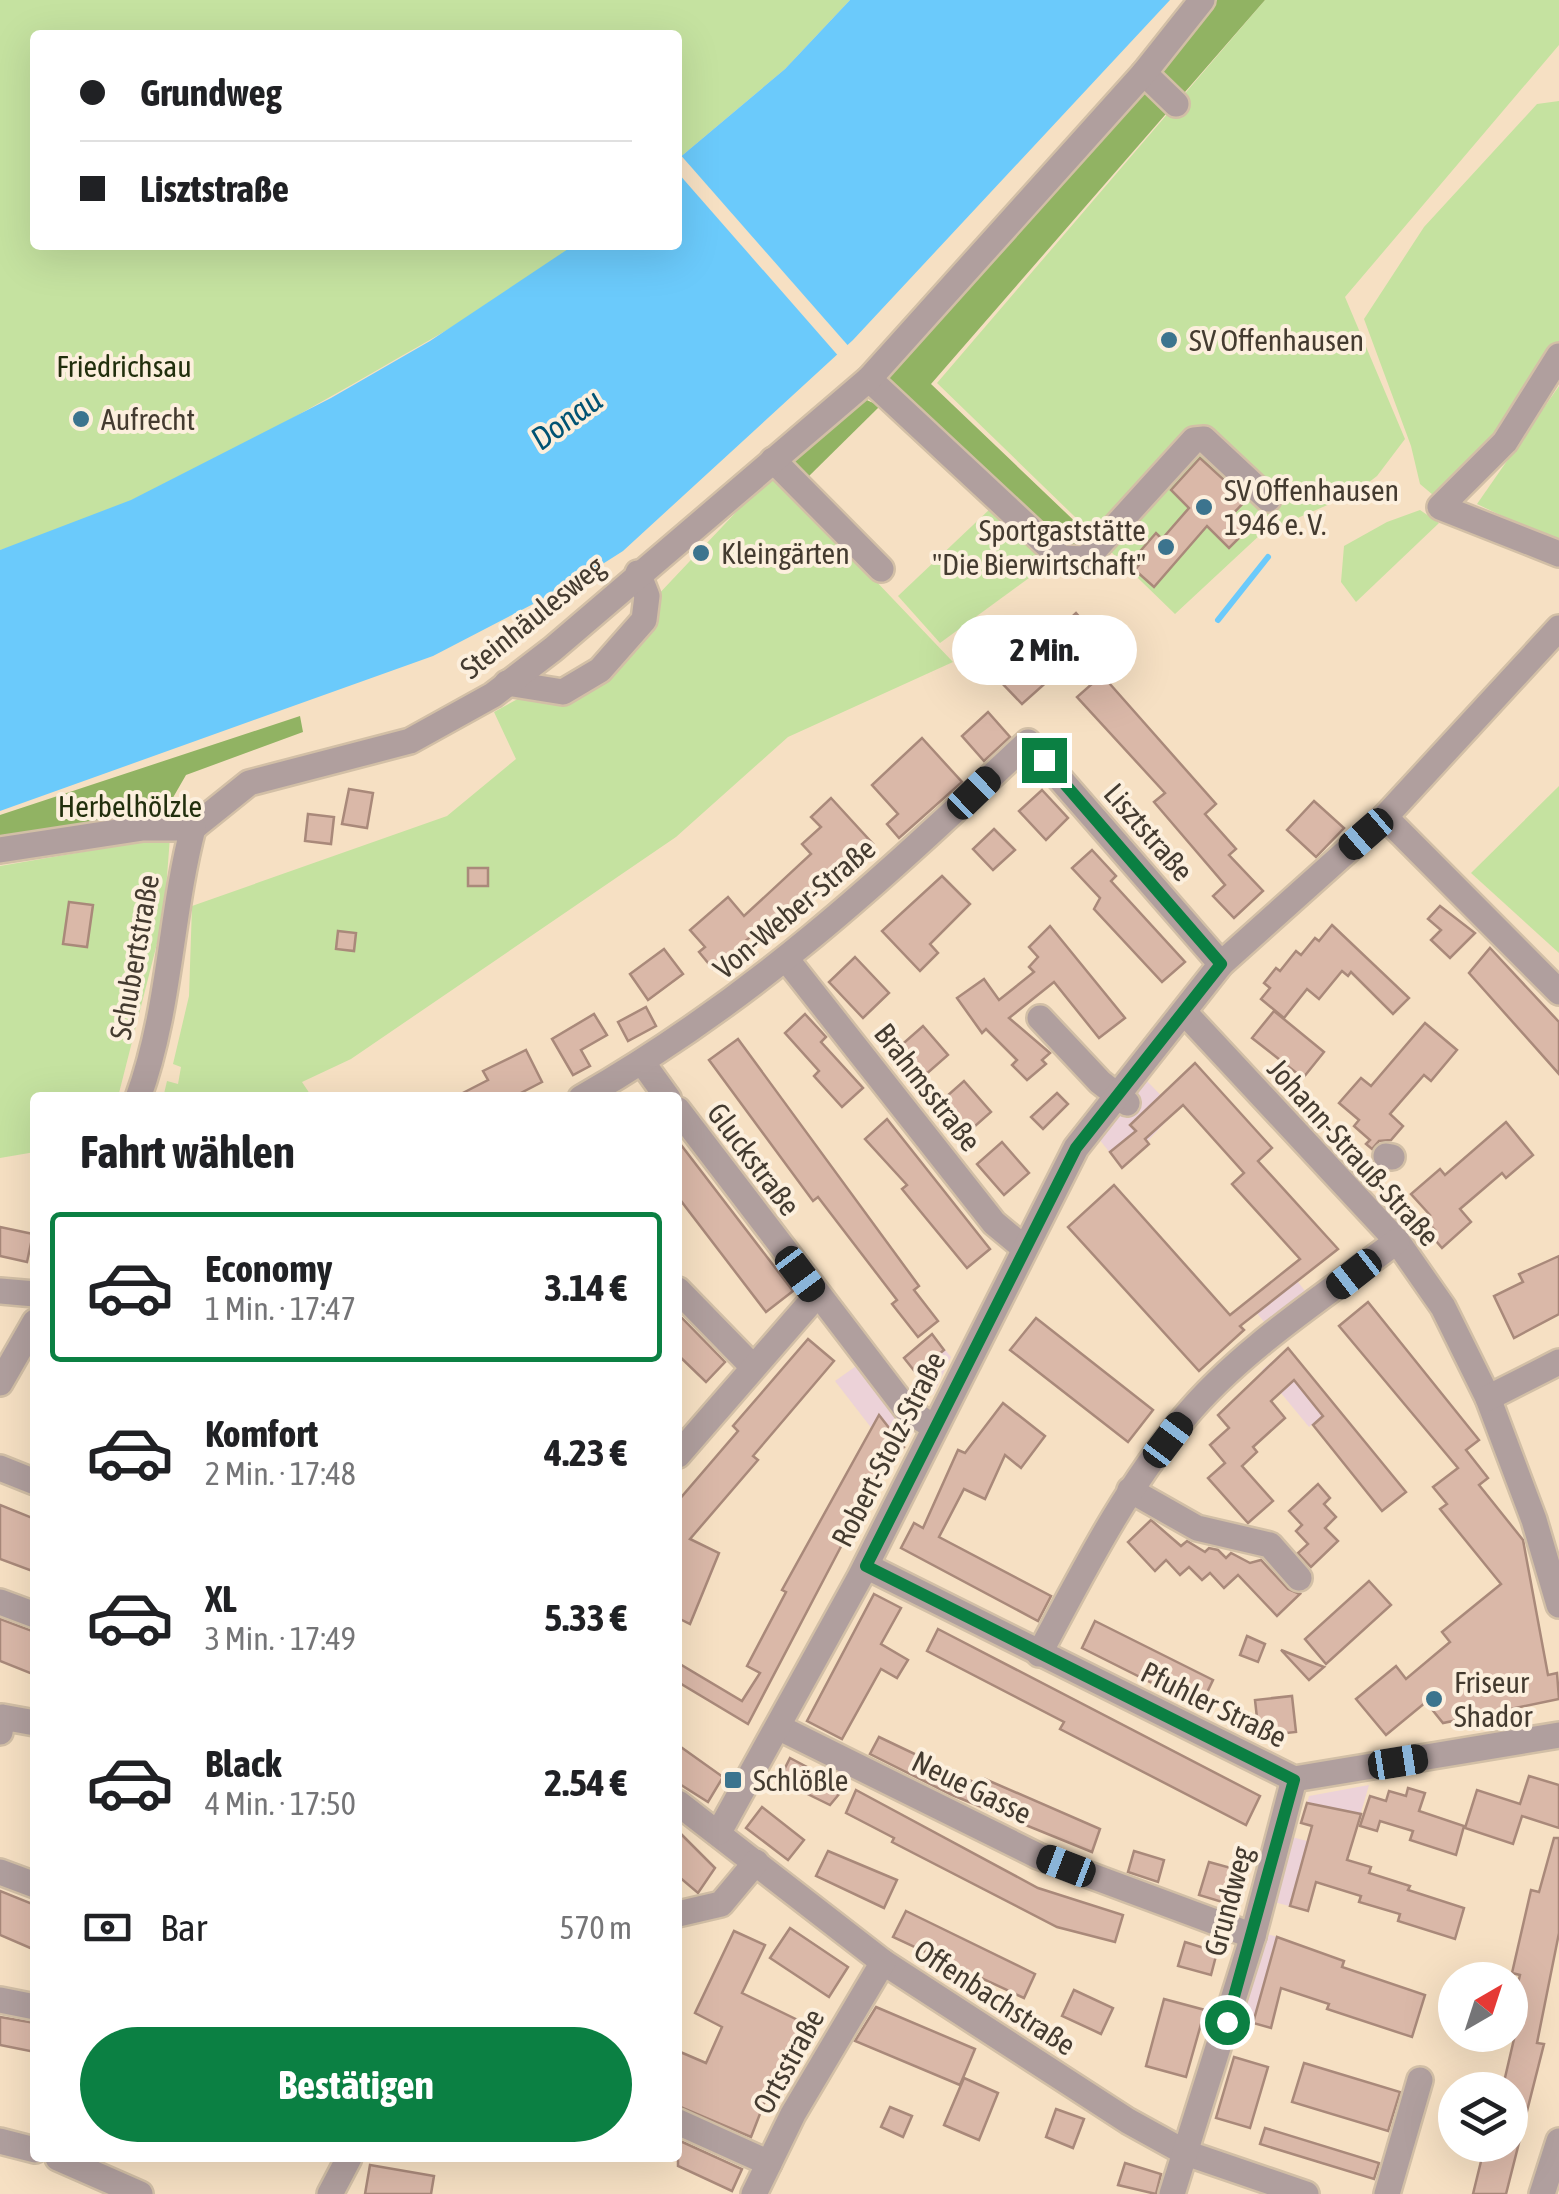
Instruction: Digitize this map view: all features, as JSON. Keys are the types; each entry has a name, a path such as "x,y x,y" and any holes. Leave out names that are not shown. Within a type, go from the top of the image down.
{"street":[{"name":"Steinhäulesweg","path":"193,828 250,783 410,741 507,683 553,649 869,379 1144,72 1202,0"},
{"path":"1144,72 1176,104"},
{"path":"1559,356 1505,442 1440,508 1559,554"},
{"path":"869,379 1061,558 1086,559 1194,440 1204,439 1268,498"},
{"path":"773,460 881,568"},
{"path":"507,683 563,692 600,670 644,620 647,596 638,573"},
{"name":"Robert-Stolz-Straße","path":"719,1832 780,1728 866,1566 1076,1148 1121,1099 1221,964 1385,817 1559,628"},
{"name":"Von-Weber-Straße","path":"590,1092 642,1062 788,960 1028,742"},
{"name":"Lisztstraße","path":"1028,742 1221,964"},
{"path":"1385,817 1559,992"},
{"path":"0,850 143,828 193,828"},
{"name":"Schubertstraße","path":"140,1092 163,998 172,923 193,828"},
{"name":"Brahmsstraße","path":"788,960 994,1222 1023,1247"},
{"name":"Johann-Strauß-Straße","path":"1184,1012 1301,1145 1396,1241 1482,1364 1488,1398 1534,1520 1559,1605"},
{"path":"1040,1018 1121,1099"},
{"name":"Gluckstraße","path":"642,1062 664,1092"},
{"name":"Gluckstraße","path":"682,1115 816,1296 907,1410 934,1428"},
{"path":"1039,1654 1130,1490 1186,1416 1235,1369 1396,1241"},
{"path":"0,1291 30,1294"},
{"path":"682,1294 753,1367"},
{"path":"687,1421 753,1367 816,1296"},
{"path":"0,1383 30,1331"},
{"path":"1488,1398 1559,1362"},
{"path":"0,1468 30,1480"},
{"path":"1130,1490 1197,1528 1270,1545 1299,1578"},
{"name":"Pfuhler Straße","path":"866,1566 1294,1780 1559,1735"},
{"path":"0,1602 30,1614"},
{"path":"0,1732 2,1717 30,1721"},
{"name":"Neue Gasse","path":"780,1728 1038,1856 1253,1936"},
{"name":"Grundweg","path":"1172,2194 1253,1936 1294,1780"},
{"name":"Offenbachstraße","path":"682,1806 883,1962 1016,2051 1186,2153 1306,2194"},
{"path":"682,1913 721,1904 756,1862"},
{"path":"5,1869 30,1882"},
{"name":"Ortsstraße","path":"754,2194 883,1962"},
{"path":"0,2000 30,2006"},
{"path":"1387,2194 1420,2080"},
{"path":"682,2124 769,2162"},
{"path":"0,2141 30,2149"},
{"path":"1542,2194 1559,2141"},
{"path":"67,2162 140,2194"},
{"path":"330,2194 347,2162"}],"shaded area":[{"path":"1146,1080 1176,1111 1122,1168 1099,1139"},
{"path":"1288,1269 1305,1291 1265,1323 1247,1301"},
{"path":"932,1334 951,1357 933,1395 904,1358"},
{"path":"1288,1348 1335,1405 1309,1427 1262,1370"},
{"path":"859,1364 914,1432 893,1456 835,1381"},
{"path":"1369,1785 1355,1833 1301,1823 1309,1796"},
{"path":"1292,1837 1326,1846 1308,1911 1274,1902"},
{"path":"1264,1933 1294,1942 1271,2028 1240,2019"}],"green space":[{"name":"Friedrichsau","path":"0,0 850,0 785,69 682,156 682,30 30,30 30,250 567,250 483,309 246,443 101,514 0,550"},
{"path":"1217,0 1265,0 931,384 1087,533 1067,555 882,377 1145,88"},
{"name":"SV Offenhausen","path":"1265,0 1559,0 1559,45 1345,297 1405,439 1377,476 1355,493 1261,534 1175,614 937,383"},
{"path":"1559,101 1559,350 1516,416 1433,495 1420,484 1411,446 1364,319 1424,227 1537,104"},
{"path":"1559,386 1559,543 1477,504"},
{"path":"860,397 880,406 805,480 789,461"},
{"path":"773,473 953,662 788,737 676,837 351,1059 302,1082 309,1092 164,1092 167,1081 178,1084 181,1067 173,1064 189,996 192,906 447,816 516,759 494,712 525,695 562,705 642,638 655,598"},
{"path":"991,508 1048,564 940,643 898,596"},
{"path":"1420,510 1439,523 1356,602 1341,582 1344,546 1387,522"},
{"name":"Herbelhölzle","path":"300,716 303,732 186,775 152,834 0,862 0,815"},
{"path":"1559,786 1559,953 1471,873"},
{"path":"170,837 164,916 119,1092 30,1092 30,1153 0,1158 0,866"}],"water":[{"name":"Donau","path":"850,0 1170,0 853,340 623,551 568,586 433,656 0,811 0,550 131,500 331,398 430,341 566,250 682,250 682,156 785,69"}],"pier":[{"path":"682,157 851,349 841,359 682,178"}],"building":[{"path":"1200,458 1246,500 1230,517 1245,532 1229,548 1207,526 1154,587 1135,570 1142,561 1136,556 1156,533 1162,539 1189,508 1171,490"},
{"path":"1076,613 1097,637 1022,704 1000,681 1036,649 1040,654 1064,632 1060,628"},
{"path":"1102,675 1216,804 1205,814 1236,849 1229,855 1263,891 1234,918 1213,896 1225,885 1154,802 1165,793 1077,697"},
{"path":"988,712 1010,737 984,761 962,736"},
{"path":"922,738 962,782 899,838 887,824 898,814 872,785"},
{"path":"349,789 373,793 367,828 342,824"},
{"path":"1042,790 1068,818 1046,840 1019,811"},
{"path":"831,798 873,844 776,926 770,920 713,969 699,952 705,947 690,930 728,897 744,916 811,854 802,844 821,827 811,817"},
{"path":"1314,801 1344,828 1316,857 1287,830"},
{"path":"308,814 334,817 331,844 305,841"},
{"path":"994,829 1015,850 993,870 973,849"},
{"path":"1092,850 1116,876 1111,881 1185,962 1162,982 1094,909 1100,898 1072,868"},
{"path":"468,868 488,868 488,886 468,886"},
{"path":"942,876 970,904 930,944 938,953 920,971 882,931"},
{"path":"69,902 93,905 87,947 63,944"},
{"path":"1440,906 1475,933 1450,958 1431,940 1441,930 1428,919"},
{"path":"1332,925 1409,998 1393,1014 1351,972 1348,976 1342,971 1319,999 1307,989 1284,1018 1261,999 1270,988 1264,983 1276,968 1280,971 1296,951 1301,955"},
{"path":"1050,926 1125,1018 1099,1038 1054,982 1009,1018 1050,1053 1042,1060 1046,1064 1027,1080 1012,1065 1017,1060 986,1029 982,1033 957,998 984,979 999,1000 1034,972 1029,967 1038,957 1029,947"},
{"path":"338,931 356,933 354,951 336,949"},
{"path":"1490,948 1559,1022 1559,1074 1469,973"},
{"path":"664,949 683,974 648,1000 630,974"},
{"path":"855,957 889,993 863,1018 829,982"},
{"path":"646,1007 656,1026 628,1041 618,1022"},
{"path":"1274,1011 1324,1052 1303,1078 1252,1038"},
{"path":"594,1014 607,1035 581,1050 590,1066 573,1075 552,1039"},
{"path":"805,1014 826,1037 821,1042 863,1088 842,1107 814,1076 819,1071 785,1033"},
{"path":"1425,1023 1457,1050 1431,1081 1424,1075 1390,1114 1403,1126 1391,1140 1379,1141 1372,1149 1366,1144 1370,1140 1354,1126 1359,1120 1339,1103 1361,1078 1371,1086"},
{"path":"923,1026 948,1055 924,1076 898,1048"},
{"path":"738,1039 919,1286 914,1290 938,1321 918,1337 892,1304 897,1300 818,1197 813,1201 709,1060"},
{"path":"526,1050 542,1082 523,1092 465,1092 488,1080 483,1071"},
{"path":"1195,1063 1272,1148 1258,1161 1338,1249 1240,1326 1244,1330 1199,1371 1068,1227 1114,1185 1230,1315 1300,1259 1232,1184 1244,1173 1183,1105 1145,1139 1149,1144 1122,1168 1110,1152 1136,1131 1130,1125"},
{"path":"964,1081 991,1112 966,1134 939,1103"},
{"path":"1057,1093 1068,1104 1043,1129 1031,1117"},
{"path":"887,1119 990,1249 967,1268 902,1189 907,1185 865,1139"},
{"path":"1506,1122 1533,1155 1506,1178 1502,1173 1460,1209 1471,1222 1442,1248 1430,1234 1435,1230 1425,1219 1430,1215 1411,1194 1440,1169 1445,1175"},
{"path":"1002,1142 1029,1173 1004,1195 977,1164"},
{"path":"682,1146 793,1291 766,1312 682,1202"},
{"path":"0,1227 30,1233 27,1262 0,1256"},
{"path":"1559,1256 1559,1314 1514,1338 1494,1296 1523,1282 1519,1274"},
{"path":"1368,1302 1479,1440 1466,1450 1488,1478 1479,1485 1523,1540 1548,1675 1557,1673 1559,1699 1443,1723 1426,1702 1386,1735 1356,1699 1396,1666 1406,1679 1450,1642 1442,1632 1501,1584 1440,1509 1447,1504 1433,1487 1458,1468 1339,1326"},
{"path":"682,1318 725,1362 706,1382 682,1359"},
{"path":"1036,1318 1153,1410 1128,1442 1010,1350"},
{"path":"932,1334 944,1350 916,1373 904,1358"},
{"path":"808,1339 834,1361 753,1456 758,1460 690,1539 719,1553 690,1624 682,1620 682,1496 738,1431 733,1426"},
{"path":"1288,1348 1406,1492 1382,1511 1313,1425 1323,1416 1294,1380 1271,1401 1285,1418 1253,1447 1257,1452 1242,1466 1273,1501 1248,1523 1208,1478 1225,1463 1210,1445 1229,1428 1218,1415"},
{"path":"1003,1403 1045,1436 1021,1468 1005,1455 985,1499 964,1489 939,1537 1051,1596 1038,1621 901,1548 914,1523 923,1528 958,1450 965,1453"},
{"path":"879,1415 904,1447 892,1457 846,1537 748,1724 682,1684 682,1665 742,1701 760,1673 747,1666 786,1592 782,1590"},
{"path":"1318,1484 1330,1498 1324,1504 1336,1517 1325,1528 1338,1541 1311,1567 1298,1553 1308,1544 1296,1531 1302,1525 1289,1511"},
{"path":"0,1505 30,1517 30,1570 0,1559"},
{"path":"1151,1520 1181,1546 1187,1541 1205,1552 1209,1548 1218,1550 1226,1558 1231,1553 1250,1563 1261,1560 1288,1589 1300,1594 1277,1616 1238,1575 1224,1588 1210,1573 1202,1580 1189,1567 1180,1575 1166,1560 1155,1571 1128,1542"},
{"path":"1369,1581 1391,1605 1326,1664 1305,1639"},
{"path":"874,1594 901,1608 881,1644 908,1660 897,1678 881,1669 842,1739 807,1721"},
{"path":"0,1619 30,1630 30,1673 0,1661"},
{"path":"1095,1621 1213,1680 1200,1707 1082,1648"},
{"path":"938,1629 1260,1796 1246,1825 1060,1729 1064,1722 927,1651"},
{"path":"1247,1636 1265,1644 1258,1662 1240,1655"},
{"path":"1281,1650 1324,1667 1309,1680"},
{"path":"1292,1696 1296,1732 1259,1736 1255,1700"},
{"path":"879,1737 982,1786 985,1779 1100,1829 1092,1852 952,1795 870,1754"},
{"path":"682,1748 723,1777 708,1802 682,1786"},
{"path":"790,1758 845,1787 830,1805 779,1780"},
{"path":"1529,1776 1559,1785 1559,1828 1522,1816 1513,1844 1465,1828 1477,1790 1520,1804"},
{"path":"1408,1788 1425,1793 1419,1811 1464,1826 1456,1855 1410,1840 1413,1831 1380,1821 1377,1831 1360,1826 1370,1796 1386,1801 1389,1791 1406,1796"},
{"path":"856,1790 1038,1888 1123,1915 1115,1942 1057,1927 892,1842 894,1838 846,1813"},
{"path":"1307,1803 1361,1814 1347,1860 1371,1867 1369,1873 1410,1886 1408,1890 1464,1908 1455,1939 1398,1921 1400,1914 1359,1902 1361,1896 1316,1882 1308,1911 1290,1906 1312,1826 1301,1823"},
{"path":"762,1807 804,1840 788,1860 746,1828"},
{"path":"682,1835 715,1868 698,1893 682,1879"},
{"path":"1554,1838 1559,1838 1559,1933 1537,2043 1544,2044 1528,2107 1528,2072 1506,2072 1511,2052 1528,2052 1528,1962 1515,1962 1531,1890 1539,1892"},
{"path":"828,1851 897,1880 884,1908 816,1876"},
{"path":"1134,1851 1164,1860 1158,1882 1128,1872"},
{"path":"1209,1862 1242,1871 1232,1905 1199,1895"},
{"path":"0,1891 30,1903 30,1948 0,1935"},
{"path":"906,1911 1035,1974 1024,1998 893,1937"},
{"path":"790,1928 848,1967 829,1997 770,1958"},
{"path":"734,1931 765,1945 742,1993 810,2026 777,2091 770,2088 751,2137 682,2108 682,2053 706,2063 722,2027 695,2013"},
{"path":"1277,1937 1344,1961 1342,1967 1425,1995 1412,2037 1327,2009 1329,2004 1281,1988 1271,2028 1253,2023"},
{"path":"1185,1942 1217,1952 1211,1975 1178,1966"},
{"path":"1074,1990 1113,2008 1101,2034 1062,2016"},
{"path":"1164,1999 1205,2010 1186,2077 1146,2066"},
{"path":"876,2007 975,2049 960,2085 855,2041"},
{"path":"0,2017 30,2022 30,2051 0,2045"},
{"path":"1234,2057 1268,2067 1250,2128 1216,2118"},
{"path":"1304,2063 1400,2092 1388,2131 1292,2102"},
{"path":"964,2078 998,2093 979,2140 944,2125"},
{"path":"890,2107 912,2116 903,2137 881,2127"},
{"path":"1056,2109 1084,2119 1073,2148 1046,2137"},
{"path":"1265,2128 1379,2163 1374,2179 1260,2144"},
{"path":"682,2142 742,2169 732,2191 678,2166 682,2162"},
{"path":"1481,2162 1514,2162 1506,2194 1473,2194"},
{"path":"1125,2163 1161,2174 1156,2194 1118,2185"},
{"path":"370,2165 434,2176 431,2194 365,2194"}],"waterway":[{"path":"1218,620 1268,557"}],"place":[{"name":"SV Offenhausen","path":"1169,340"},
{"name":"Aufrecht","path":"81,419"},
{"name":"SV Offenhausen 1946 e. V.","path":"1204,507"},
{"name":"Sportgaststätte \"Die Bierwirtschaft\"","path":"1166,547"},
{"name":"Kleingärten","path":"701,553"},
{"name":"Friseur Shador","path":"1434,1699"},
{"name":"Schlößle","path":"733,1780"}],"route":[{"path":"1044,760 1221,964 1115,1094 1057,1180 866,1566 1294,1780 1227,2022"}]}
